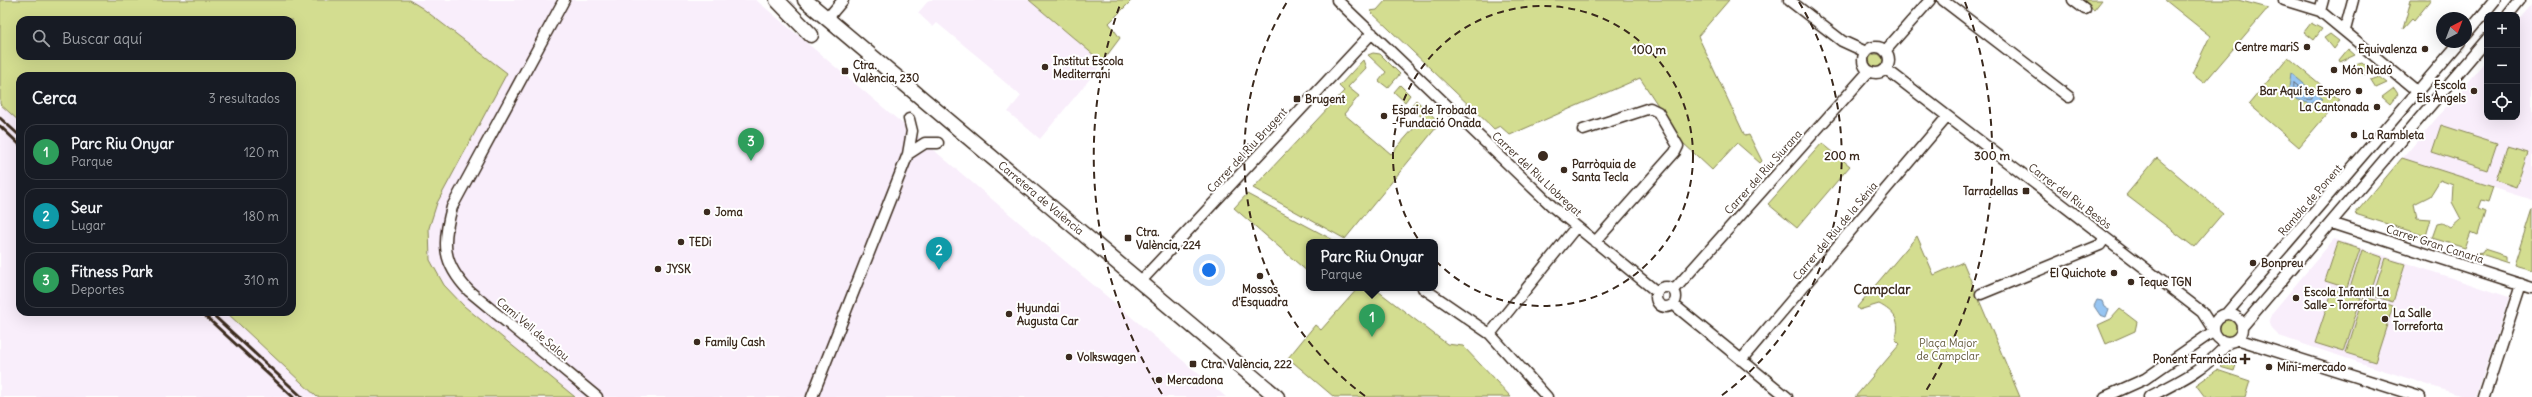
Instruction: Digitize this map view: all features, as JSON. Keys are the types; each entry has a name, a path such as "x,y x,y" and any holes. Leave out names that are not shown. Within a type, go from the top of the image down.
{"main road":[{"path":"776,0 811,35"},
{"name":"Carretera de València","path":"793,0 1265,397"},
{"name":"Carretera de València","path":"805,0 1277,397"}],"street":[{"name":"Camí Vell de Salou","path":"564,0 452,207 446,229 446,247 448,262 456,277 469,291 597,397"},
{"path":"827,19 843,0"},
{"name":"Carrer del Riu Llobregat","path":"1337,0 1576,227 1657,292"},
{"path":"1789,0 1842,41 1866,52"},
{"path":"1885,51 1930,0"},
{"path":"1943,0 2068,97"},
{"path":"2073,0 2084,9"},
{"path":"2284,0 2320,11 2421,88 2434,88 2439,96"},
{"path":"2320,11 2323,0"},
{"path":"2345,30 2353,0"},
{"path":"2472,28 2495,0"},
{"path":"2510,12 2520,0"},
{"name":"Carrer del Riu Brugent","path":"1140,282 1372,33"},
{"path":"2149,397 2190,375 2215,357 2238,335 2484,43"},
{"path":"1866,52 1874,48 1885,51"},
{"name":"Rambla de Ponent","path":"2224,314 2411,101 2455,48"},
{"path":"1866,52 1864,64 1869,71 1880,73 1886,69 1889,60 1885,51"},
{"name":"Carrer del Riu Besòs","path":"1886,69 2202,312 2214,330"},
{"name":"Carrer del Riu Siurana","path":"1674,290 1869,71"},
{"path":"2411,101 2424,114"},
{"path":"1583,130 1650,108 1658,112 1678,146 1675,152 1595,242"},
{"name":"Carrer del Riu de la Sénia","path":"1741,360 1947,117"},
{"path":"812,397 908,154 912,131 909,119"},
{"path":"908,154 925,143 938,143"},
{"name":"Carrer Gran Canaria","path":"2331,223 2532,288"},
{"path":"1490,334 1576,227"},
{"path":"1980,294 2100,245 2105,238"},
{"path":"2484,397 2521,284"},
{"path":"1665,287 1674,290 1676,297 1673,304 1666,307 1659,304 1657,292 1665,287"},
{"path":"1427,291 1490,334 1547,397"},
{"path":"1673,304 1786,397"},
{"name":"Carrer del Riu Besòs","path":"2202,312 2224,314"},
{"path":"2238,335 2238,317 2224,314 2214,323 2214,330 2218,339 2238,335 2256,344 2420,397"},
{"path":"2105,397 2158,371 2214,330"}],"shaded area":[{"path":"0,0 756,0 1226,397 0,397"},
{"name":"Institut Escola Mediterrani","path":"929,0 1029,0 1103,63 1040,139 1008,112 1021,96 993,72 994,70 937,23 933,27 918,13"},
{"name":"Escola Els Àngels","path":"2532,4 2532,200 2434,169 2355,214 2484,63 2484,120 2520,120 2520,18"},
{"name":"La Salle Torreforta","path":"2334,239 2509,297 2476,397 2465,397 2279,336 2272,329 2269,320 2272,313"}],"green space":[{"path":"0,0 409,0 422,8 507,73 437,203 429,228 430,260 444,285 464,306 575,397 317,397 230,316 296,316 296,72 16,72 16,118 0,104"},
{"path":"1029,0 1132,0 1109,23 1120,38 1102,62"},
{"path":"1386,0 1729,0 1698,36 1745,136 1749,135 1762,161 1760,163 1737,143 1712,170 1682,142 1640,78 1510,135 1500,126 1494,129 1370,11 1377,10"},
{"path":"2081,0 2102,0 2094,10"},
{"path":"2165,0 2238,0 2268,8 2204,83 2192,74 2210,36"},
{"path":"2411,0 2431,0 2414,21 2412,19 2403,29"},
{"path":"2311,23 2322,29 2314,40 2304,32"},
{"path":"2330,34 2339,41 2333,49 2324,38"},
{"path":"2348,49 2355,55 2340,62 2339,60"},
{"path":"1373,53 1380,54 1400,74 1388,88 1379,81 1386,72 1368,55"},
{"path":"1873,54 1879,54 1883,58 1883,64 1879,68 1873,68 1869,64 1869,58"},
{"path":"2288,57 2339,100 2299,147 2249,104"},
{"path":"1363,60 1366,68 1348,87 1359,96 1344,114 1391,154 1423,118 1410,107 1416,100 1440,123 1345,239 1253,188 1344,91 1339,86"},
{"path":"2362,62 2374,72 2361,75 2355,64"},
{"path":"2379,77 2387,83 2376,88 2371,80"},
{"path":"1400,85 1410,95 1405,102 1394,92"},
{"path":"2394,88 2398,94 2390,104 2382,97"},
{"path":"2441,125 2497,143 2488,170 2432,152"},
{"path":"1822,143 1850,166 1797,228 1768,204"},
{"path":"2507,147 2528,153 2516,187 2496,180"},
{"path":"2157,158 2223,213 2194,247 2126,195"},
{"path":"2402,158 2493,187 2488,202 2481,200 2478,208 2485,211 2478,235 2471,232 2465,248 2432,238 2437,224 2442,223 2451,228 2461,219 2452,202 2453,185 2440,180 2430,196 2414,204 2417,218 2431,219 2426,236 2355,214"},
{"path":"1247,194 1331,239 1306,239 1306,270 1234,208"},
{"path":"2532,209 2532,270 2514,265"},
{"name":"Plaça Major de Campclar","path":"1917,236 1934,275 1963,262 2020,397 1855,397 1900,344 1895,339 1898,327 1897,322 1889,310 1879,304 1859,310 1857,307"},
{"path":"2338,242 2360,249 2347,288 2325,281"},
{"path":"2484,249 2506,256 2506,260 2509,263 2478,253 2482,252"},
{"path":"2362,250 2382,257 2370,295 2350,288"},
{"path":"2385,258 2405,264 2393,302 2373,296"},
{"path":"2333,289 2361,298 2344,352 2315,343"},
{"path":"1355,291 1378,291 1447,344 1463,346 1511,397 1334,397 1288,358 1315,325 1321,330"},
{"path":"2364,296 2393,306 2375,362 2346,353"},
{"path":"2120,309 2137,322 2135,331 2106,344 2098,325 2111,319"},
{"path":"2229,317 2236,320 2239,327 2236,334 2229,337 2222,334 2219,327 2222,320"},
{"path":"2226,362 2236,365 2234,371 2220,367"},
{"path":"2217,370 2250,381 2245,397 2205,397 2196,385"}],"water":[{"path":"2291,73 2322,99 2310,104 2296,99 2289,88"},
{"path":"2097,300 2102,301 2104,306 2109,309 2106,317 2100,315 2094,306"}],"railway":[{"path":"0,118 16,132"},
{"path":"0,126 16,141"},
{"path":"205,316 293,397"},
{"path":"214,316 302,397"}],"place":[{"name":"Centre mariS","path":"2307,47"},
{"name":"Equivalenza","path":"2425,49"},
{"name":"Institut Escola Mediterrani","path":"1045,67"},
{"name":"Món Nadó","path":"2334,70"},
{"name":"Ctra. València, 230","path":"845,71"},
{"name":"Bar Aquí te Espero","path":"2359,91"},
{"name":"Escola Els Àngels","path":"2474,91"},
{"name":"Brugent","path":"1297,99"},
{"name":"La Cantonada","path":"2377,107"},
{"name":"Espai de Trobada - Fundació Onada","path":"1384,116"},
{"name":"La Rambleta","path":"2354,135"},
{"name":"Fitness Park","path":"751,161"},
{"name":"Parròquia de Santa Tecla","path":"1564,170"},
{"name":"Tarradellas","path":"2026,191"},
{"name":"Joma","path":"707,212"},
{"name":"Ctra. València, 224","path":"1128,238"},
{"name":"TEDi","path":"681,242"},
{"name":"Bonpreu","path":"2253,263"},
{"name":"JYSK","path":"658,269"},
{"name":"Seur","path":"939,270"},
{"name":"El Quichote","path":"2114,273"},
{"name":"Mossos d'Esquadra","path":"1260,276"},
{"name":"Teque TGN","path":"2131,282"},
{"name":"Escola Infantil La Salle - Torreforta","path":"2296,298"},
{"name":"Hyundai Augusta Car","path":"1009,314"},
{"name":"La Salle Torreforta","path":"2385,319"},
{"name":"Parc Riu Onyar","path":"1372,337"},
{"name":"Family Cash","path":"697,342"},
{"name":"Volkswagen","path":"1069,357"},
{"name":"Ponent Farmàcia","path":"2245,359"},
{"name":"Ctra. València, 222","path":"1193,364"},
{"name":"Mini-mercado","path":"2269,367"},
{"name":"Mercadona","path":"1159,380"}],"district":[{"name":"Campclar","path":"1882,289"}]}
